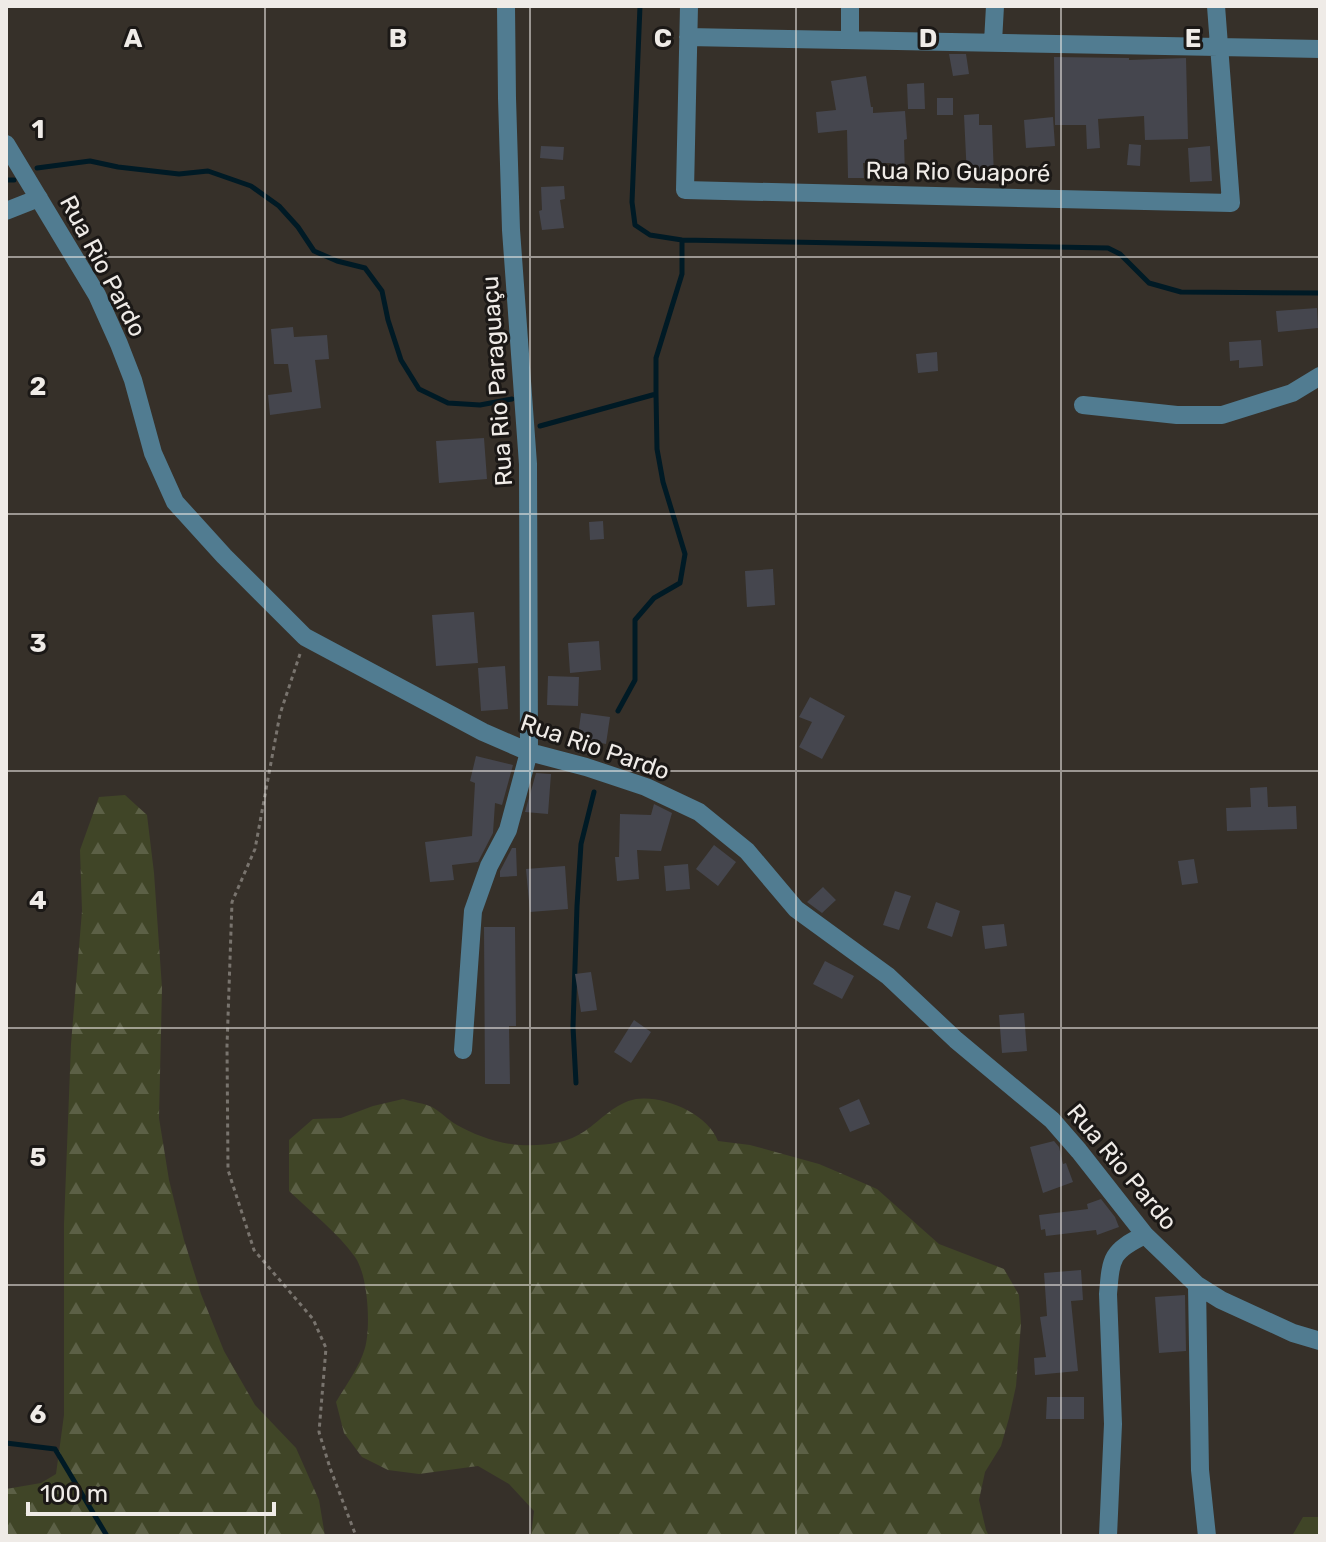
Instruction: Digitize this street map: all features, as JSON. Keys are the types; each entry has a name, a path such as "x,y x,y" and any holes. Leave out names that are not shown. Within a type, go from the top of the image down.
{"street":[{"name":"Rua Rio Paraguaçu","path":"463,1050 473,911 489,866 508,830 529,752 528,464 511,230 506,6"},
{"path":"689,6 688,37 1320,49"},
{"path":"850,6 850,39"},
{"path":"993,42 995,6"},
{"path":"1216,6 1219,46"},
{"name":"Rua Rio Guaporé","path":"688,37 685,190 1231,203 1219,46"},
{"name":"Rua Rio Pardo","path":"6,144 97,295 133,380 153,453 175,502 305,637 483,732 529,752 646,787 699,812 747,851 796,909 888,976 956,1040 1052,1120 1145,1235 1197,1285 1221,1300 1293,1333 1320,1341"},
{"path":"6,211 39,198"},
{"path":"1083,405 1177,415 1222,415 1292,393 1320,376"},
{"path":"1108,1536 1113,1424 1110,1275 1114,1257 1124,1245 1145,1235"},
{"path":"1197,1285 1200,1470 1207,1536"}],"path":[{"path":"305,637 280,714 255,849 232,902 227,1046 228,1170 254,1250 313,1319 326,1348 319,1432 356,1536"}],"green space":[{"path":"125,795 147,815 162,988 159,1118 169,1180 184,1240 224,1351 255,1405 296,1448 319,1500 325,1536 6,1536 6,1489 41,1483 56,1474 64,1415 64,1224 71,1044 82,911 80,850 99,797"},
{"path":"403,1099 432,1107 457,1125 479,1135 504,1143 529,1145 570,1139 628,1101 647,1099 672,1103 705,1122 718,1141 750,1145 819,1164 877,1189 939,1244 1004,1269 1019,1295 1021,1324 1016,1386 1009,1418 1001,1446 985,1472 979,1500 989,1536 531,1536 534,1511 509,1484 478,1466 419,1474 388,1470 362,1457 344,1433 336,1402 356,1369 367,1339 368,1314 363,1276 348,1248 289,1191 289,1140 313,1119 341,1118"},
{"path":"1303,1517 1320,1517 1320,1536 1292,1536"}],"building":[{"path":"949,54 966,54 969,74 953,76"},
{"path":"1054,57 1129,60 1186,58 1188,139 1145,140 1144,116 1098,119 1100,148 1087,149 1086,125 1055,125"},
{"path":"866,76 873,113 905,111 905,177 891,177 891,163 863,163 864,178 848,178 847,130 818,133 816,112 836,110 831,81"},
{"path":"924,83 925,109 908,109 907,84"},
{"path":"937,98 953,98 953,115 937,115"},
{"path":"979,114 979,125 992,125 994,176 967,177 964,115"},
{"path":"1053,117 1055,146 1026,148 1024,120"},
{"path":"1129,144 1141,145 1140,166 1127,165"},
{"path":"541,146 564,147 563,160 540,158"},
{"path":"1210,146 1212,181 1190,182 1188,148"},
{"path":"564,186 565,199 560,200 564,228 542,230 539,211 542,210 541,187"},
{"path":"1317,308 1318,328 1278,332 1276,311"},
{"path":"293,327 294,337 327,335 329,359 315,360 321,408 270,415 268,395 292,392 288,364 274,364 271,329"},
{"path":"1261,340 1263,366 1239,368 1239,360 1230,361 1229,342"},
{"path":"937,352 938,371 918,373 916,354"},
{"path":"484,438 487,479 439,483 436,441"},
{"path":"603,521 604,539 590,540 589,522"},
{"path":"773,569 775,605 747,607 745,571"},
{"path":"474,612 478,663 436,666 432,615"},
{"path":"599,641 601,670 570,673 568,643"},
{"path":"505,666 508,709 481,711 478,668"},
{"path":"548,676 579,677 578,706 547,705"},
{"path":"810,697 845,716 822,759 799,747 812,722 799,717"},
{"path":"581,713 610,717 606,744 591,741 590,755 576,752"},
{"path":"476,756 513,765 502,805 495,803 493,833 478,862 452,865 454,880 430,882 425,842 472,836 475,783 470,781"},
{"path":"536,773 551,774 548,814 525,812"},
{"path":"1267,787 1268,807 1296,806 1297,829 1227,831 1226,808 1251,807 1250,788"},
{"path":"654,804 672,813 661,851 637,850 639,879 617,881 615,857 619,857 620,814 651,815"},
{"path":"714,845 736,862 718,886 696,869"},
{"path":"512,848 516,848 517,876 500,877 500,871"},
{"path":"1194,859 1198,883 1182,885 1178,861"},
{"path":"688,864 690,889 666,891 664,866"},
{"path":"565,866 568,909 530,912 526,869"},
{"path":"823,887 836,900 822,913 807,902"},
{"path":"895,891 911,896 899,930 883,925"},
{"path":"936,902 960,911 952,937 927,928"},
{"path":"1004,924 1007,946 985,949 982,926"},
{"path":"484,927 515,927 516,1026 509,1026 510,1084 485,1084"},
{"path":"825,961 854,976 842,999 813,984"},
{"path":"591,972 597,1010 581,1012 575,974"},
{"path":"1024,1013 1027,1051 1002,1053 999,1015"},
{"path":"634,1020 651,1032 631,1063 614,1052"},
{"path":"859,1099 870,1124 850,1132 839,1108"},
{"path":"1054,1141 1073,1182 1043,1193 1030,1147"},
{"path":"1101,1199 1119,1227 1097,1235 1096,1230 1046,1236 1045,1229 1041,1230 1039,1215 1088,1209 1087,1204"},
{"path":"1081,1270 1083,1300 1071,1301 1078,1371 1035,1375 1034,1358 1046,1357 1040,1317 1047,1316 1044,1273"},
{"path":"1185,1295 1186,1351 1159,1353 1155,1297"},
{"path":"1047,1397 1084,1397 1084,1419 1046,1419"}],"waterway":[{"path":"640,6 632,202 635,225 650,235 682,240 1108,248 1120,254 1149,283 1181,292 1320,293"},
{"path":"37,168 90,161 179,174 208,171 251,186 279,206 314,251 365,268 382,291 401,360 419,389 448,403 480,405 512,399"},
{"path":"6,180 14,180"},
{"path":"540,426 656,394 656,358 682,274 682,240"},
{"path":"618,711 635,680 635,620 654,598 680,583 685,554 663,482 657,449 656,394"},
{"path":"576,1083 573,1027 577,906 581,844 594,792"},
{"path":"6,1443 55,1449 107,1536"}]}
